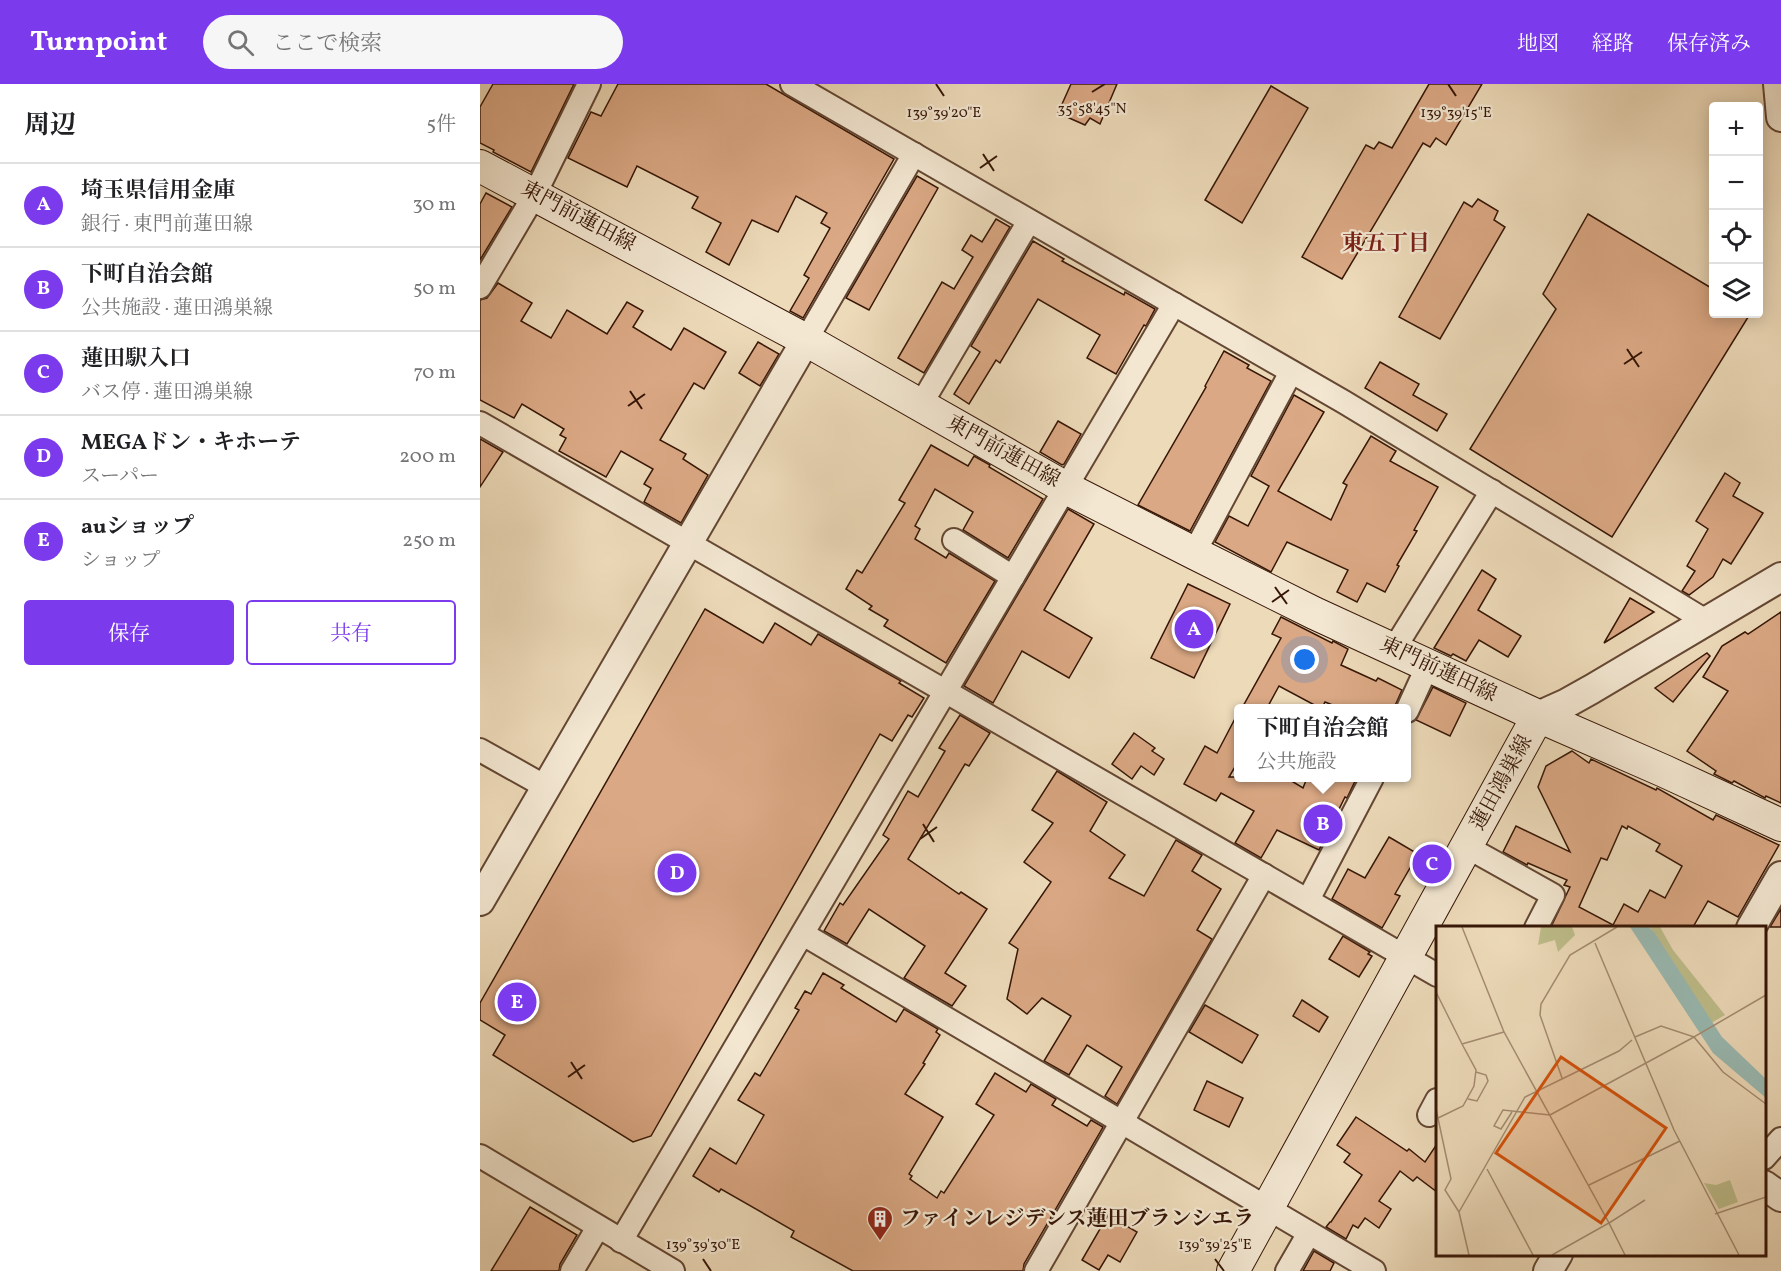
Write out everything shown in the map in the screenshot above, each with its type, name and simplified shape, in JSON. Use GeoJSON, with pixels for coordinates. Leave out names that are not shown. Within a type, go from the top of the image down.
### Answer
{"type":"FeatureCollection","features":[{"type":"Feature","properties":{"kind":"main road","name":"東門前蓮田線"},"geometry":{"type":"LineString","coordinates":[[480,166],[806,340],[1066,488],[1314,613],[1538,716]]}},
{"type":"Feature","properties":{"kind":"main road","name":"蓮田鴻巣線"},"geometry":{"type":"LineString","coordinates":[[1233,1271],[1538,716],[1781,825]]}},
{"type":"Feature","properties":{"kind":"street"},"geometry":{"type":"LineString","coordinates":[[480,287],[535,194],[589,84]]}},
{"type":"Feature","properties":{"kind":"street"},"geometry":{"type":"LineString","coordinates":[[792,84],[1344,402],[1706,621]]}},
{"type":"Feature","properties":{"kind":"street"},"geometry":{"type":"LineString","coordinates":[[1778,84],[1781,117]]}},
{"type":"Feature","properties":{"kind":"street"},"geometry":{"type":"LineString","coordinates":[[480,901],[914,154]]}},
{"type":"Feature","properties":{"kind":"street"},"geometry":{"type":"LineString","coordinates":[[920,405],[1029,221]]}},
{"type":"Feature","properties":{"kind":"street"},"geometry":{"type":"LineString","coordinates":[[621,1241],[1174,304]]}},
{"type":"Feature","properties":{"kind":"street"},"geometry":{"type":"LineString","coordinates":[[1194,553],[1291,372]]}},
{"type":"Feature","properties":{"kind":"street"},"geometry":{"type":"LineString","coordinates":[[480,423],[1436,974]]}},
{"type":"Feature","properties":{"kind":"street"},"geometry":{"type":"LineString","coordinates":[[1394,650],[1492,491]]}},
{"type":"Feature","properties":{"kind":"street"},"geometry":{"type":"LineString","coordinates":[[954,540],[1013,577]]}},
{"type":"Feature","properties":{"kind":"street"},"geometry":{"type":"LineString","coordinates":[[1538,716],[1576,698],[1781,578]]}},
{"type":"Feature","properties":{"kind":"street"},"geometry":{"type":"LineString","coordinates":[[1410,704],[1428,665]]}},
{"type":"Feature","properties":{"kind":"street"},"geometry":{"type":"LineString","coordinates":[[480,750],[546,787]]}},
{"type":"Feature","properties":{"kind":"street"},"geometry":{"type":"LineString","coordinates":[[1308,900],[1369,782]]}},
{"type":"Feature","properties":{"kind":"street"},"geometry":{"type":"LineString","coordinates":[[1467,847],[1552,896],[1537,926]]}},
{"type":"Feature","properties":{"kind":"street"},"geometry":{"type":"LineString","coordinates":[[1036,1271],[1264,874]]}},
{"type":"Feature","properties":{"kind":"street"},"geometry":{"type":"LineString","coordinates":[[1752,926],[1781,876]]}},
{"type":"Feature","properties":{"kind":"street"},"geometry":{"type":"LineString","coordinates":[[802,934],[1374,1271]]}},
{"type":"Feature","properties":{"kind":"street"},"geometry":{"type":"LineString","coordinates":[[1766,1156],[1781,1139]]}},
{"type":"Feature","properties":{"kind":"street"},"geometry":{"type":"LineString","coordinates":[[480,1156],[673,1271]]}},
{"type":"Feature","properties":{"kind":"street"},"geometry":{"type":"LineString","coordinates":[[1766,1186],[1781,1197]]}},
{"type":"Feature","properties":{"kind":"street"},"geometry":{"type":"LineString","coordinates":[[572,1271],[598,1227]]}},
{"type":"Feature","properties":{"kind":"street"},"geometry":{"type":"LineString","coordinates":[[1287,1271],[1309,1233]]}},
{"type":"Feature","properties":{"kind":"street"},"geometry":{"type":"LineString","coordinates":[[1548,1271],[1557,1256]]}},
{"type":"Feature","properties":{"kind":"building"},"geometry":{"type":"Polygon","coordinates":[[[493,84],[574,84],[531,172],[480,143],[480,107],[493,84]]]}},
{"type":"Feature","properties":{"kind":"building"},"geometry":{"type":"Polygon","coordinates":[[[618,84],[766,84],[894,159],[803,318],[790,311],[809,278],[804,275],[830,228],[821,223],[827,213],[796,196],[778,232],[752,220],[729,265],[706,252],[721,223],[692,208],[698,197],[637,166],[627,187],[568,158],[591,112],[601,116],[618,84]]]}},
{"type":"Feature","properties":{"kind":"building"},"geometry":{"type":"Polygon","coordinates":[[[1071,84],[1117,84],[1100,124],[1090,118],[1085,125],[1058,113],[1071,84]]]}},
{"type":"Feature","properties":{"kind":"building"},"geometry":{"type":"Polygon","coordinates":[[[1429,84],[1482,84],[1446,145],[1436,138],[1430,147],[1423,143],[1342,279],[1302,257],[1366,145],[1374,149],[1379,142],[1392,148],[1429,84]]]}},
{"type":"Feature","properties":{"kind":"building"},"geometry":{"type":"Polygon","coordinates":[[[1271,86],[1308,108],[1242,223],[1205,200],[1271,86]]]}},
{"type":"Feature","properties":{"kind":"building"},"geometry":{"type":"Polygon","coordinates":[[[917,176],[938,188],[869,310],[846,298],[917,176]]]}},
{"type":"Feature","properties":{"kind":"building"},"geometry":{"type":"Polygon","coordinates":[[[486,193],[512,207],[480,260],[480,204],[486,193]]]}},
{"type":"Feature","properties":{"kind":"building"},"geometry":{"type":"Polygon","coordinates":[[[1478,199],[1498,211],[1494,220],[1505,227],[1440,339],[1399,317],[1464,202],[1472,207],[1478,199]]]}},
{"type":"Feature","properties":{"kind":"building"},"geometry":{"type":"Polygon","coordinates":[[[1588,214],[1709,287],[1709,318],[1748,318],[1612,537],[1470,449],[1556,309],[1543,294],[1588,214]]]}},
{"type":"Feature","properties":{"kind":"building"},"geometry":{"type":"Polygon","coordinates":[[[996,219],[1010,227],[924,373],[898,358],[942,282],[954,289],[973,257],[962,250],[971,235],[982,242],[996,219]]]}},
{"type":"Feature","properties":{"kind":"building"},"geometry":{"type":"Polygon","coordinates":[[[1033,241],[1064,259],[1062,261],[1155,309],[1116,374],[1087,358],[1100,335],[1038,299],[1000,363],[996,360],[969,404],[954,394],[980,352],[971,346],[1033,241]]]}},
{"type":"Feature","properties":{"kind":"building"},"geometry":{"type":"Polygon","coordinates":[[[498,283],[532,303],[521,321],[551,338],[567,310],[607,334],[627,302],[643,311],[633,327],[671,350],[684,328],[726,352],[704,389],[694,383],[660,440],[686,454],[683,459],[708,475],[681,523],[644,502],[651,488],[644,484],[653,469],[621,451],[606,477],[559,451],[566,438],[560,435],[564,429],[522,404],[514,418],[480,400],[480,300],[487,298],[498,283]]]}},
{"type":"Feature","properties":{"kind":"building"},"geometry":{"type":"Polygon","coordinates":[[[758,342],[779,354],[760,386],[739,373],[758,342]]]}},
{"type":"Feature","properties":{"kind":"building"},"geometry":{"type":"Polygon","coordinates":[[[1224,351],[1249,365],[1247,368],[1271,381],[1190,531],[1138,505],[1206,387],[1224,351]]]}},
{"type":"Feature","properties":{"kind":"building"},"geometry":{"type":"Polygon","coordinates":[[[1380,362],[1419,384],[1413,395],[1447,414],[1437,431],[1365,388],[1380,362]]]}},
{"type":"Feature","properties":{"kind":"building"},"geometry":{"type":"Polygon","coordinates":[[[1294,395],[1324,412],[1278,491],[1331,520],[1347,485],[1343,483],[1371,436],[1396,451],[1390,461],[1438,487],[1414,530],[1417,531],[1397,565],[1399,566],[1385,592],[1367,583],[1357,602],[1337,592],[1348,570],[1287,542],[1271,572],[1215,542],[1229,516],[1248,526],[1269,486],[1251,476],[1294,395]]]}},
{"type":"Feature","properties":{"kind":"building"},"geometry":{"type":"Polygon","coordinates":[[[1058,421],[1081,434],[1062,465],[1040,452],[1058,421]]]}},
{"type":"Feature","properties":{"kind":"building"},"geometry":{"type":"Polygon","coordinates":[[[480,439],[503,452],[480,487],[480,439]]]}},
{"type":"Feature","properties":{"kind":"building"},"geometry":{"type":"Polygon","coordinates":[[[931,445],[968,466],[974,456],[1043,499],[1008,558],[963,530],[973,512],[935,489],[915,526],[920,529],[915,539],[946,558],[949,553],[995,581],[946,663],[884,626],[888,620],[869,609],[872,606],[846,589],[857,570],[862,573],[905,503],[899,500],[931,445]]]}},
{"type":"Feature","properties":{"kind":"building"},"geometry":{"type":"Polygon","coordinates":[[[1725,473],[1740,483],[1733,496],[1763,513],[1731,564],[1723,559],[1713,577],[1689,595],[1682,591],[1695,571],[1687,566],[1708,529],[1696,521],[1725,473]]]}},
{"type":"Feature","properties":{"kind":"building"},"geometry":{"type":"Polygon","coordinates":[[[1068,509],[1094,524],[1044,610],[1092,638],[1069,678],[1022,651],[993,703],[964,686],[1068,509]]]}},
{"type":"Feature","properties":{"kind":"building"},"geometry":{"type":"Polygon","coordinates":[[[1482,570],[1496,579],[1478,610],[1521,636],[1508,657],[1479,640],[1466,661],[1434,648],[1482,570]]]}},
{"type":"Feature","properties":{"kind":"building"},"geometry":{"type":"Polygon","coordinates":[[[1188,584],[1230,604],[1194,678],[1151,658],[1188,584]]]}},
{"type":"Feature","properties":{"kind":"building"},"geometry":{"type":"Polygon","coordinates":[[[1630,598],[1654,612],[1604,643],[1630,598]]]}},
{"type":"Feature","properties":{"kind":"building"},"geometry":{"type":"Polygon","coordinates":[[[705,609],[763,643],[775,623],[811,645],[818,634],[901,681],[899,683],[924,698],[912,717],[908,715],[892,741],[880,734],[651,1136],[633,1142],[493,1055],[505,1035],[480,1020],[480,1003],[705,609]]]}},
{"type":"Feature","properties":{"kind":"building"},"geometry":{"type":"Polygon","coordinates":[[[1781,612],[1781,803],[1714,774],[1716,771],[1687,751],[1728,691],[1703,677],[1722,646],[1745,632],[1748,634],[1781,612]]]}},
{"type":"Feature","properties":{"kind":"building"},"geometry":{"type":"Polygon","coordinates":[[[1281,617],[1348,649],[1341,665],[1376,681],[1378,678],[1402,690],[1396,704],[1330,704],[1325,702],[1324,704],[1313,704],[1279,686],[1269,704],[1244,704],[1281,638],[1272,634],[1281,617]]]}},
{"type":"Feature","properties":{"kind":"building"},"geometry":{"type":"Polygon","coordinates":[[[1707,653],[1710,656],[1673,702],[1655,688],[1707,653]]]}},
{"type":"Feature","properties":{"kind":"building"},"geometry":{"type":"Polygon","coordinates":[[[1433,687],[1466,703],[1450,736],[1416,720],[1433,687]]]}},
{"type":"Feature","properties":{"kind":"building"},"geometry":{"type":"Polygon","coordinates":[[[960,715],[990,733],[969,766],[965,764],[908,859],[959,894],[961,892],[987,909],[945,973],[966,986],[952,1006],[904,978],[925,946],[869,909],[847,944],[824,931],[840,903],[843,905],[889,839],[883,835],[908,791],[918,797],[945,751],[939,748],[960,715]]]}},
{"type":"Feature","properties":{"kind":"building"},"geometry":{"type":"Polygon","coordinates":[[[1234,721],[1234,768],[1229,777],[1234,777],[1234,782],[1293,782],[1303,788],[1305,782],[1355,782],[1319,850],[1277,830],[1261,858],[1235,843],[1254,811],[1221,793],[1216,801],[1184,784],[1205,746],[1217,753],[1234,721]]]}},
{"type":"Feature","properties":{"kind":"building"},"geometry":{"type":"Polygon","coordinates":[[[1134,733],[1155,748],[1152,751],[1164,759],[1154,775],[1141,766],[1132,779],[1112,764],[1134,733]]]}},
{"type":"Feature","properties":{"kind":"building"},"geometry":{"type":"Polygon","coordinates":[[[1572,751],[1589,763],[1591,759],[1656,790],[1657,788],[1713,820],[1716,815],[1779,845],[1738,917],[1708,901],[1694,926],[1551,926],[1570,887],[1564,885],[1567,880],[1528,863],[1527,865],[1503,852],[1516,826],[1570,852],[1538,787],[1546,766],[1572,751]],[[1622,826],[1607,860],[1601,858],[1579,907],[1613,925],[1624,904],[1638,912],[1650,890],[1665,898],[1682,866],[1656,851],[1660,844],[1628,826],[1627,829],[1622,826]]]}},
{"type":"Feature","properties":{"kind":"building"},"geometry":{"type":"Polygon","coordinates":[[[1057,771],[1107,802],[1090,831],[1125,855],[1109,878],[1144,896],[1176,840],[1202,855],[1192,871],[1221,889],[1197,930],[1212,939],[1117,1104],[1105,1096],[1122,1067],[1087,1045],[1069,1075],[1044,1061],[1071,1016],[1042,998],[1027,1014],[1007,999],[1018,949],[1009,943],[1051,882],[1024,862],[1053,823],[1032,810],[1057,771]]]}},
{"type":"Feature","properties":{"kind":"building"},"geometry":{"type":"Polygon","coordinates":[[[1389,837],[1418,854],[1395,894],[1400,896],[1382,928],[1332,899],[1348,869],[1365,878],[1389,837]]]}},
{"type":"Feature","properties":{"kind":"building"},"geometry":{"type":"Polygon","coordinates":[[[1781,909],[1781,927],[1770,927],[1781,909]]]}},
{"type":"Feature","properties":{"kind":"building"},"geometry":{"type":"Polygon","coordinates":[[[1343,936],[1370,952],[1368,954],[1372,956],[1359,977],[1329,959],[1343,936]]]}},
{"type":"Feature","properties":{"kind":"building"},"geometry":{"type":"Polygon","coordinates":[[[823,973],[844,985],[841,988],[896,1022],[904,1009],[938,1029],[936,1032],[940,1035],[923,1063],[925,1064],[905,1094],[943,1117],[909,1174],[912,1176],[910,1179],[937,1198],[941,1191],[944,1193],[994,1115],[976,1104],[995,1073],[1026,1092],[1031,1084],[1056,1099],[1052,1105],[1087,1126],[1091,1120],[1103,1127],[1024,1264],[1023,1271],[853,1271],[791,1237],[794,1231],[721,1189],[719,1192],[693,1176],[710,1148],[736,1164],[764,1115],[738,1100],[755,1073],[760,1076],[799,1010],[795,1008],[805,991],[811,994],[823,973]]]}},
{"type":"Feature","properties":{"kind":"building"},"geometry":{"type":"Polygon","coordinates":[[[1302,1000],[1328,1017],[1319,1032],[1293,1016],[1302,1000]]]}},
{"type":"Feature","properties":{"kind":"building"},"geometry":{"type":"Polygon","coordinates":[[[1205,1005],[1258,1035],[1242,1063],[1189,1032],[1205,1005]]]}},
{"type":"Feature","properties":{"kind":"building"},"geometry":{"type":"Polygon","coordinates":[[[1207,1081],[1243,1098],[1229,1127],[1194,1110],[1207,1081]]]}},
{"type":"Feature","properties":{"kind":"building"},"geometry":{"type":"Polygon","coordinates":[[[1356,1117],[1407,1151],[1409,1149],[1425,1162],[1436,1146],[1436,1191],[1417,1177],[1413,1181],[1400,1171],[1379,1201],[1391,1209],[1379,1228],[1365,1218],[1358,1228],[1353,1225],[1346,1239],[1326,1227],[1362,1175],[1344,1162],[1350,1154],[1337,1145],[1356,1117]]]}},
{"type":"Feature","properties":{"kind":"building"},"geometry":{"type":"Polygon","coordinates":[[[530,1207],[577,1235],[560,1264],[559,1271],[491,1271],[530,1207]]]}},
{"type":"Feature","properties":{"kind":"building"},"geometry":{"type":"Polygon","coordinates":[[[1108,1215],[1137,1232],[1120,1262],[1108,1255],[1099,1270],[1082,1260],[1108,1215]]]}},
{"type":"Feature","properties":{"kind":"building"},"geometry":{"type":"Polygon","coordinates":[[[1314,1251],[1334,1263],[1330,1271],[1303,1271],[1314,1251]]]}},
{"type":"Feature","properties":{"kind":"place","name":"埼玉県信用金庫"},"geometry":{"type":"Point","coordinates":[1194,629]}},
{"type":"Feature","properties":{"kind":"place","name":"下町自治会館"},"geometry":{"type":"Point","coordinates":[1323,824]}},
{"type":"Feature","properties":{"kind":"place","name":"蓮田駅入口"},"geometry":{"type":"Point","coordinates":[1432,864]}},
{"type":"Feature","properties":{"kind":"place","name":"MEGAドン・キホーテ"},"geometry":{"type":"Point","coordinates":[677,873]}},
{"type":"Feature","properties":{"kind":"place","name":"auショップ"},"geometry":{"type":"Point","coordinates":[517,1002]}},
{"type":"Feature","properties":{"kind":"place","name":"ファインレジデンス蓮田ブランシエラ"},"geometry":{"type":"Point","coordinates":[880,1242]}},
{"type":"Feature","properties":{"kind":"district","name":"東五丁目"},"geometry":{"type":"Point","coordinates":[1386,244]}}]}
